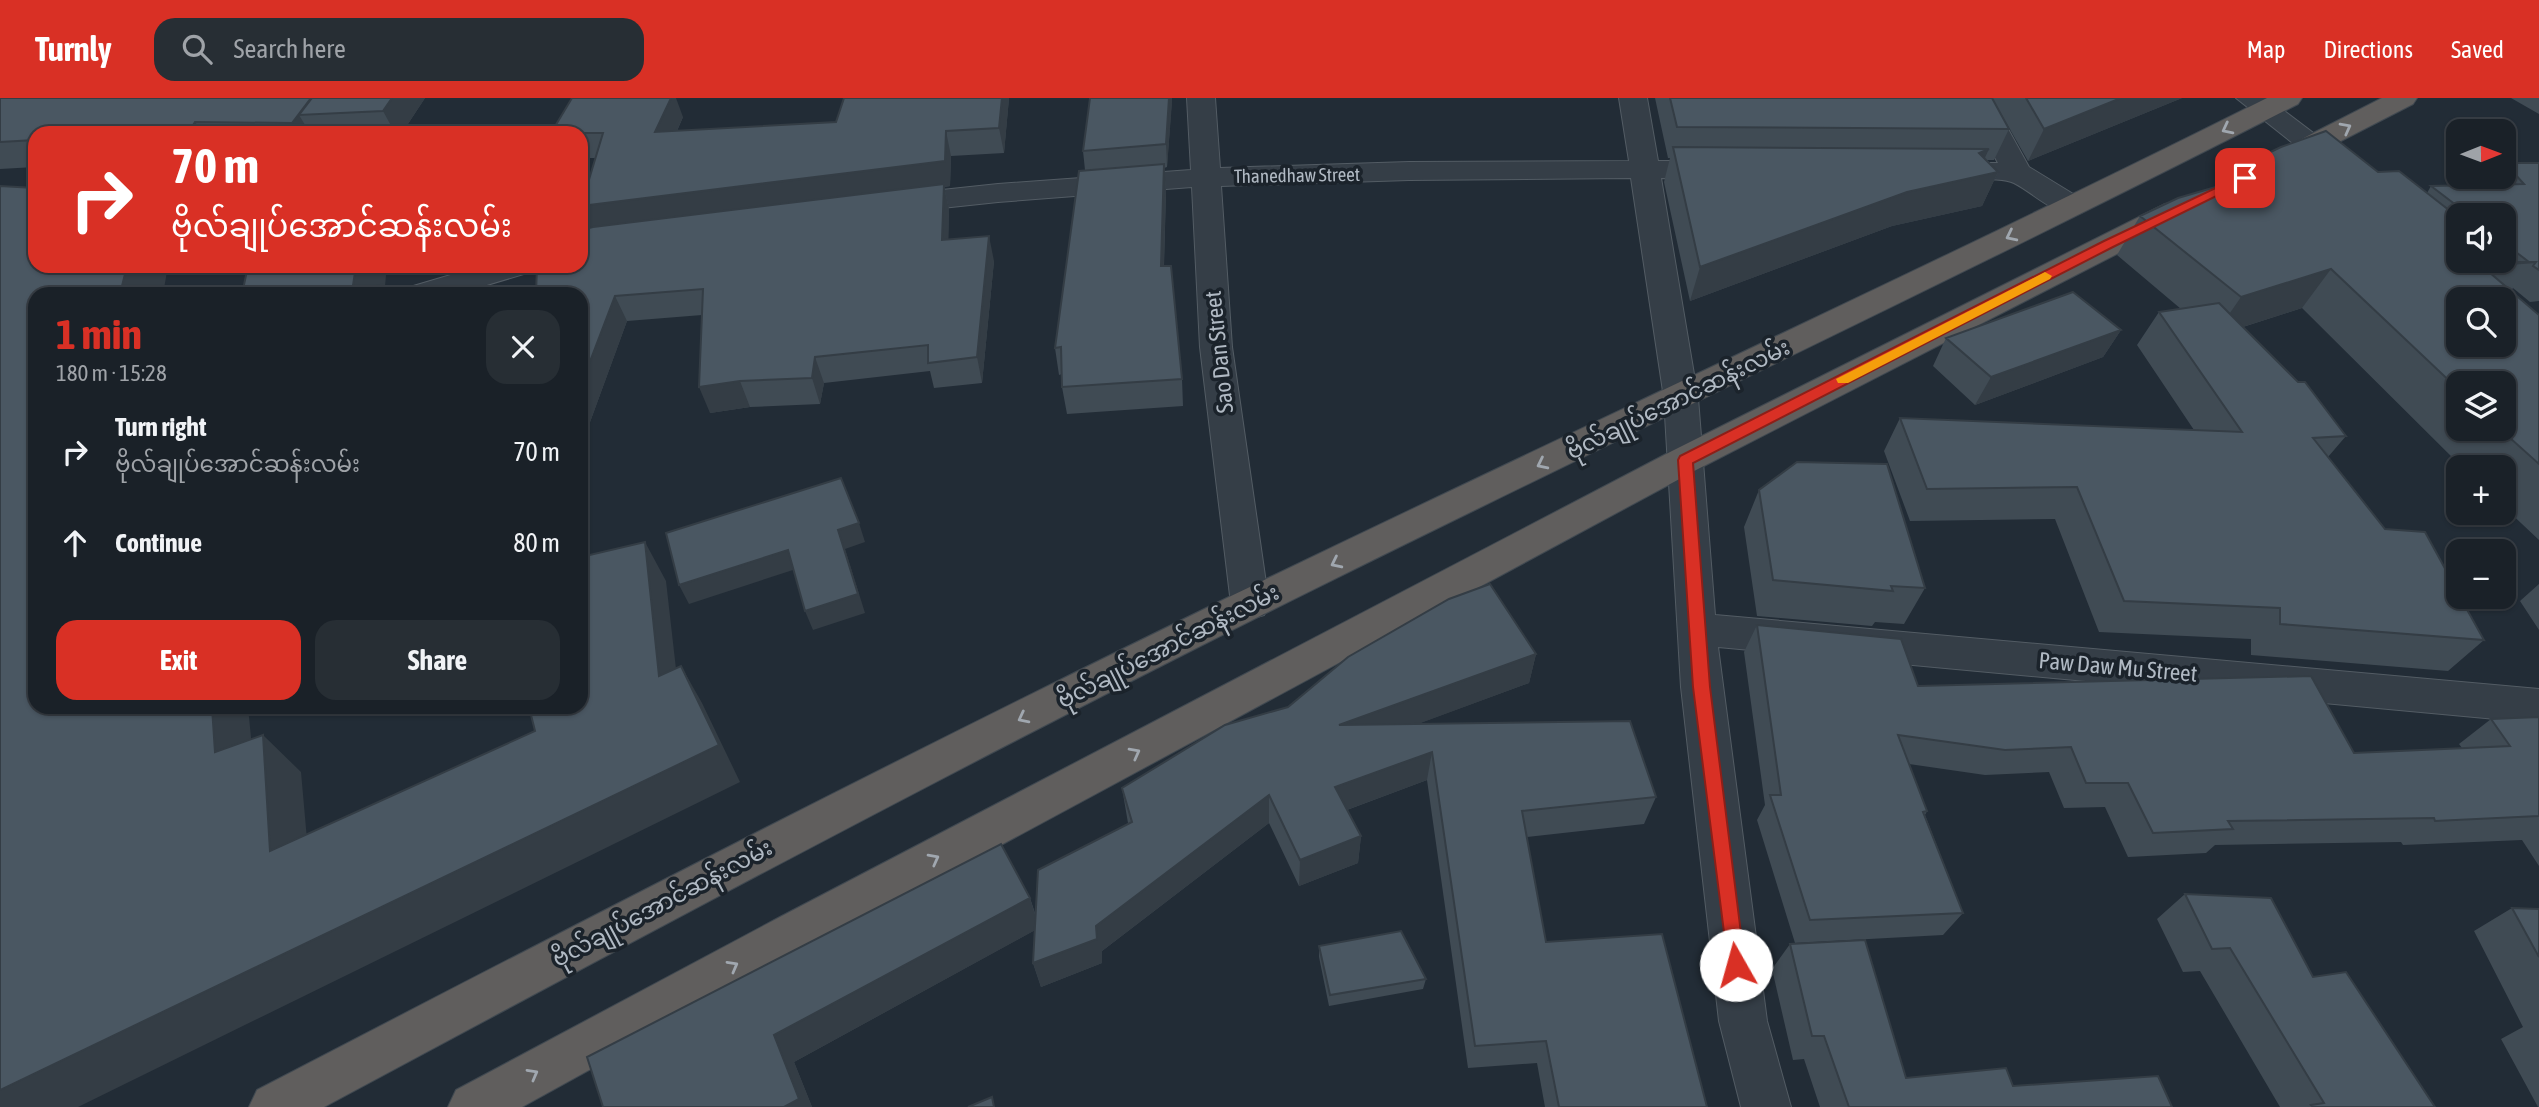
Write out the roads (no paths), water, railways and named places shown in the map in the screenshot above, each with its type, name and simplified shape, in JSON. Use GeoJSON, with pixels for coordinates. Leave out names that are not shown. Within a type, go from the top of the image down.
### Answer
{"type":"FeatureCollection","features":[{"type":"Feature","properties":{"kind":"highway"},"geometry":{"type":"LineString","coordinates":[[2265,168],[2403,98]]}},
{"type":"Feature","properties":{"kind":"highway","name":"ဗိုလ်ချုပ်အောင်ဆန်းလမ်း"},"geometry":{"type":"LineString","coordinates":[[274,1107],[757,853],[1250,604],[1681,398],[2072,206],[2268,102]]}},
{"type":"Feature","properties":{"kind":"highway"},"geometry":{"type":"LineString","coordinates":[[473,1107],[796,932],[1685,460],[2205,197]]}},
{"type":"Feature","properties":{"kind":"street","name":"Sao Dan Street"},"geometry":{"type":"LineString","coordinates":[[1201,98],[1216,347],[1250,604]]}},
{"type":"Feature","properties":{"kind":"street"},"geometry":{"type":"LineString","coordinates":[[1633,98],[1681,398],[1701,687],[1742,1021],[1766,1107]]}},
{"type":"Feature","properties":{"kind":"street"},"geometry":{"type":"LineString","coordinates":[[1977,98],[2017,172],[2072,206]]}},
{"type":"Feature","properties":{"kind":"street"},"geometry":{"type":"LineString","coordinates":[[2268,102],[2313,145],[2366,188]]}},
{"type":"Feature","properties":{"kind":"street","name":"Thanedhaw Street"},"geometry":{"type":"LineString","coordinates":[[871,207],[980,194],[1205,176],[1741,170]]}},
{"type":"Feature","properties":{"kind":"street"},"geometry":{"type":"LineString","coordinates":[[1920,172],[2017,172]]}},
{"type":"Feature","properties":{"kind":"street"},"geometry":{"type":"LineString","coordinates":[[445,287],[492,273]]}},
{"type":"Feature","properties":{"kind":"street","name":"Paw Daw Mu Street"},"geometry":{"type":"LineString","coordinates":[[1697,629],[2539,706]]}}]}
